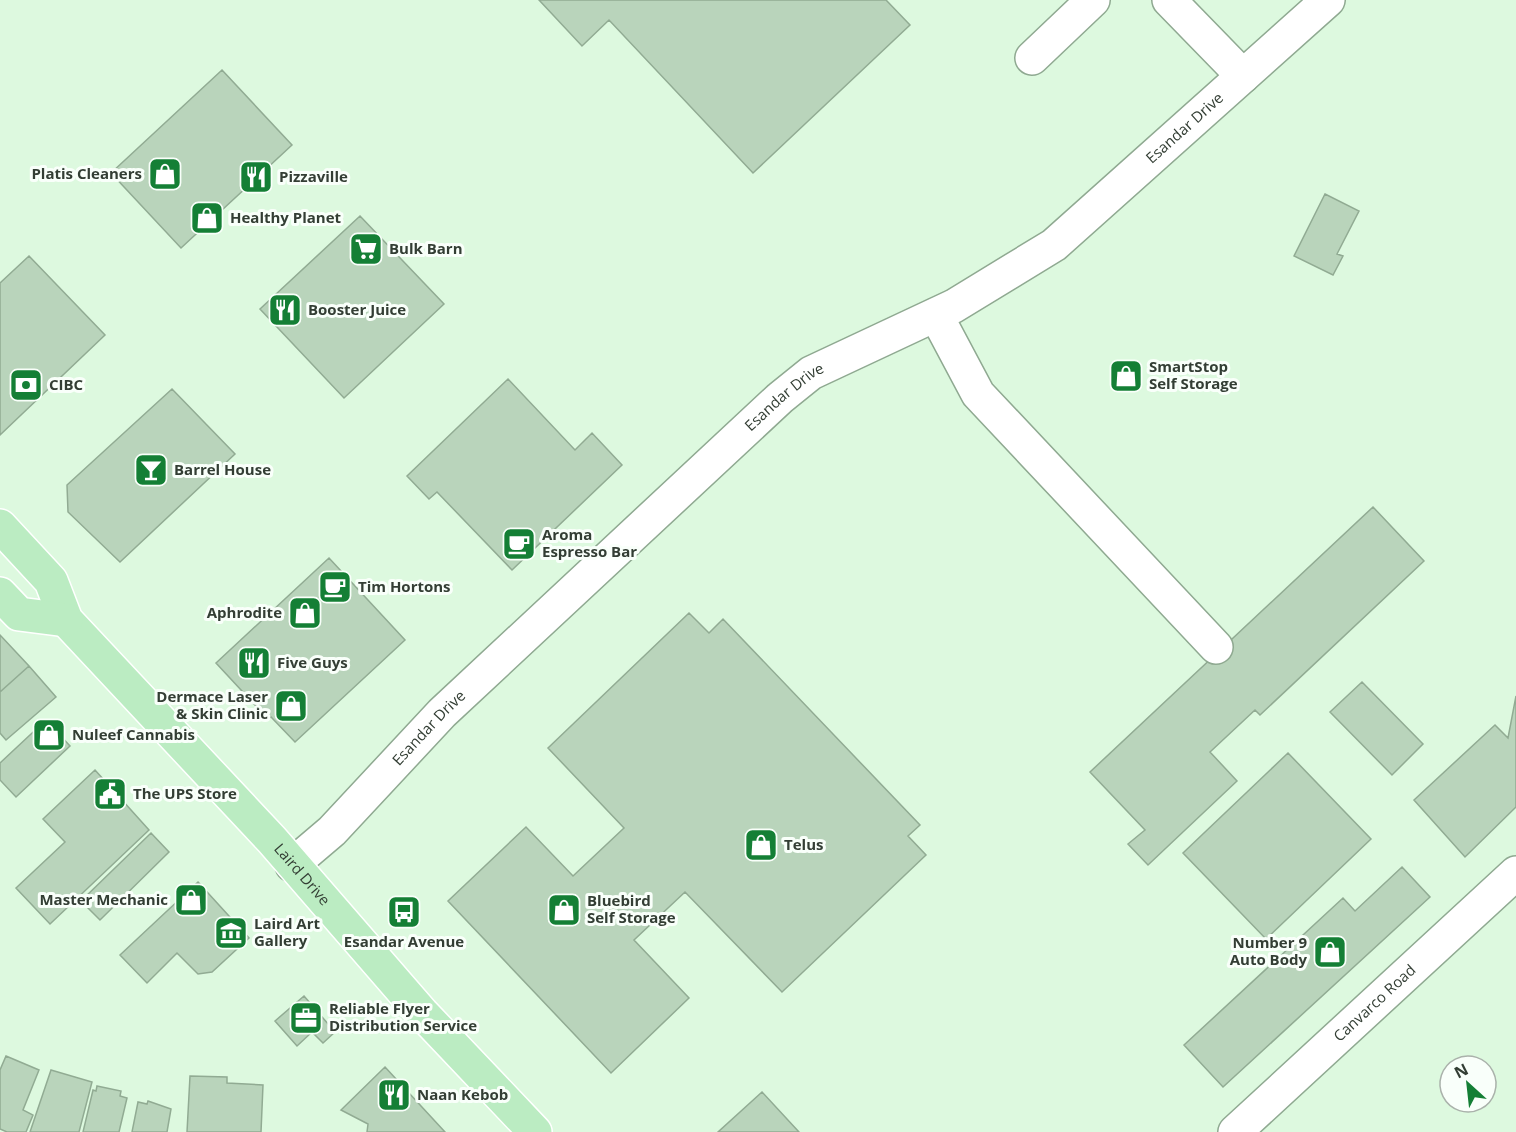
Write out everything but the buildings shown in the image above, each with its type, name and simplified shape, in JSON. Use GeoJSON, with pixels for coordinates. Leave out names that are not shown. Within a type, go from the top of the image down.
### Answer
{"type":"FeatureCollection","features":[{"type":"Feature","properties":{"kind":"main road","name":"Laird Drive"},"geometry":{"type":"LineString","coordinates":[[0,526],[51,581],[66,620],[292,864],[422,1012],[535,1132]]}},
{"type":"Feature","properties":{"kind":"main road"},"geometry":{"type":"LineString","coordinates":[[0,594],[19,614],[66,620]]}},
{"type":"Feature","properties":{"kind":"street"},"geometry":{"type":"LineString","coordinates":[[1032,58],[1093,0]]}},
{"type":"Feature","properties":{"kind":"street"},"geometry":{"type":"LineString","coordinates":[[1169,0],[1243,76]]}},
{"type":"Feature","properties":{"kind":"street","name":"Esandar Drive"},"geometry":{"type":"LineString","coordinates":[[292,864],[332,831],[442,713],[780,398],[812,373],[936,315],[1054,245],[1328,0]]}},
{"type":"Feature","properties":{"kind":"street"},"geometry":{"type":"LineString","coordinates":[[936,315],[978,393],[1216,647]]}},
{"type":"Feature","properties":{"kind":"street","name":"Canvarco Road"},"geometry":{"type":"LineString","coordinates":[[1235,1132],[1516,873]]}},
{"type":"Feature","properties":{"kind":"place","name":"Platis Cleaners"},"geometry":{"type":"Point","coordinates":[165,174]}},
{"type":"Feature","properties":{"kind":"place","name":"Pizzaville"},"geometry":{"type":"Point","coordinates":[256,177]}},
{"type":"Feature","properties":{"kind":"place","name":"Healthy Planet"},"geometry":{"type":"Point","coordinates":[207,218]}},
{"type":"Feature","properties":{"kind":"place","name":"Bulk Barn"},"geometry":{"type":"Point","coordinates":[366,249]}},
{"type":"Feature","properties":{"kind":"place","name":"Booster Juice"},"geometry":{"type":"Point","coordinates":[285,310]}},
{"type":"Feature","properties":{"kind":"place","name":"SmartStop Self Storage"},"geometry":{"type":"Point","coordinates":[1126,376]}},
{"type":"Feature","properties":{"kind":"place","name":"CIBC"},"geometry":{"type":"Point","coordinates":[26,385]}},
{"type":"Feature","properties":{"kind":"place","name":"Barrel House"},"geometry":{"type":"Point","coordinates":[151,470]}},
{"type":"Feature","properties":{"kind":"place","name":"Aroma Espresso Bar"},"geometry":{"type":"Point","coordinates":[519,544]}},
{"type":"Feature","properties":{"kind":"place","name":"Tim Hortons"},"geometry":{"type":"Point","coordinates":[335,587]}},
{"type":"Feature","properties":{"kind":"place","name":"Aphrodite"},"geometry":{"type":"Point","coordinates":[305,613]}},
{"type":"Feature","properties":{"kind":"place","name":"Five Guys"},"geometry":{"type":"Point","coordinates":[254,663]}},
{"type":"Feature","properties":{"kind":"place","name":"Dermace Laser & Skin Clinic"},"geometry":{"type":"Point","coordinates":[291,706]}},
{"type":"Feature","properties":{"kind":"place","name":"Nuleef Cannabis"},"geometry":{"type":"Point","coordinates":[49,735]}},
{"type":"Feature","properties":{"kind":"place","name":"The UPS Store"},"geometry":{"type":"Point","coordinates":[110,794]}},
{"type":"Feature","properties":{"kind":"place","name":"Telus"},"geometry":{"type":"Point","coordinates":[761,845]}},
{"type":"Feature","properties":{"kind":"place","name":"Master Mechanic"},"geometry":{"type":"Point","coordinates":[191,900]}},
{"type":"Feature","properties":{"kind":"place","name":"Bluebird Self Storage"},"geometry":{"type":"Point","coordinates":[564,910]}},
{"type":"Feature","properties":{"kind":"place","name":"Esandar Avenue"},"geometry":{"type":"Point","coordinates":[404,912]}},
{"type":"Feature","properties":{"kind":"place","name":"Laird Art Gallery"},"geometry":{"type":"Point","coordinates":[231,933]}},
{"type":"Feature","properties":{"kind":"place","name":"Number 9 Auto Body"},"geometry":{"type":"Point","coordinates":[1330,952]}},
{"type":"Feature","properties":{"kind":"place","name":"Reliable Flyer Distribution Service"},"geometry":{"type":"Point","coordinates":[306,1018]}},
{"type":"Feature","properties":{"kind":"place","name":"Naan Kebob"},"geometry":{"type":"Point","coordinates":[394,1095]}}]}
